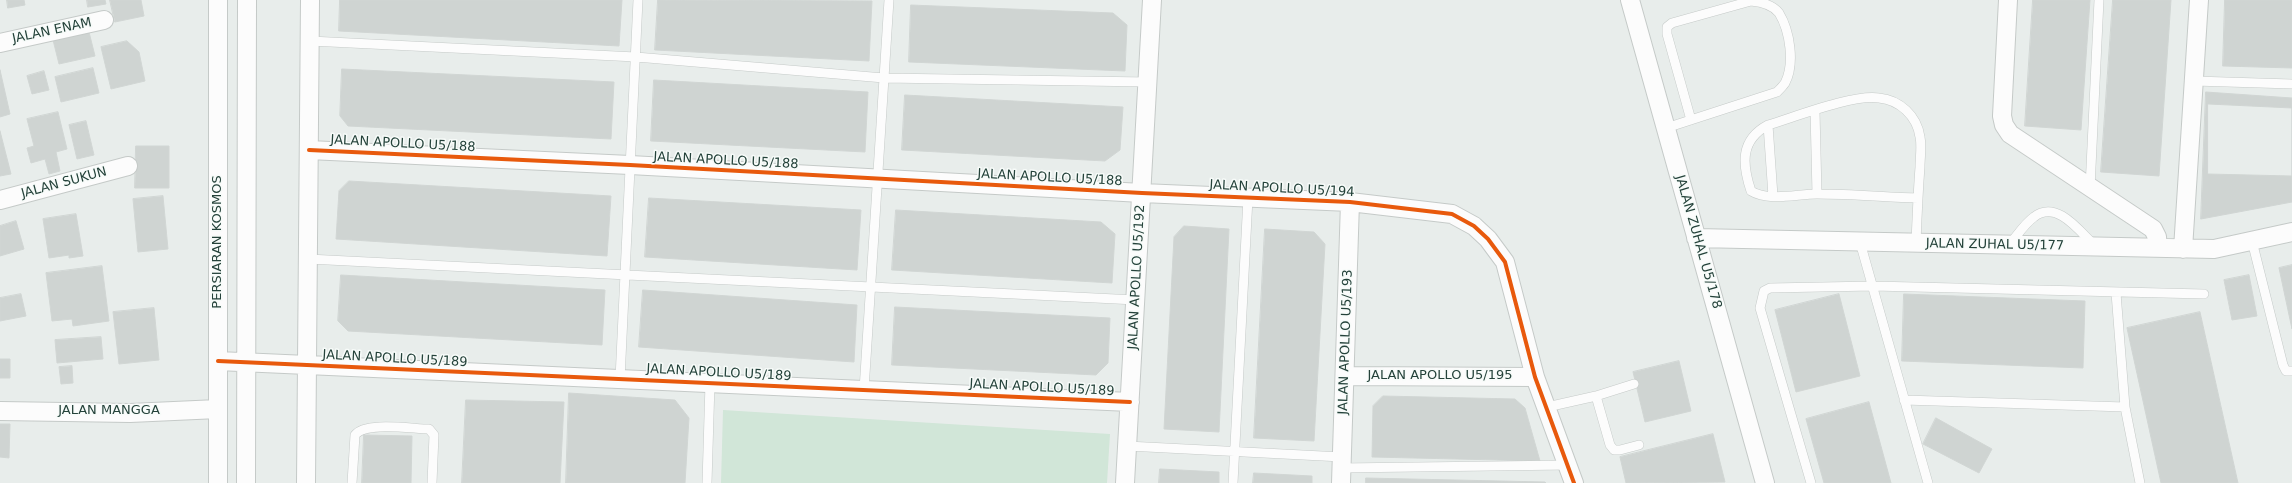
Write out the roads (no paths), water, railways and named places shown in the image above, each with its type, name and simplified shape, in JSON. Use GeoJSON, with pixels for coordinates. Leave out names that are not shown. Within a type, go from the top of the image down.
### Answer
{"type":"FeatureCollection","features":[{"type":"Feature","properties":{"kind":"street","name":"PERSIARAN KOSMOS"},"geometry":{"type":"LineString","coordinates":[[218,0],[218,483]]}},
{"type":"Feature","properties":{"kind":"street"},"geometry":{"type":"LineString","coordinates":[[246,483],[247,0]]}},
{"type":"Feature","properties":{"kind":"street"},"geometry":{"type":"LineString","coordinates":[[306,483],[310,0]]}},
{"type":"Feature","properties":{"kind":"street","name":"JALAN APOLLO U5/192"},"geometry":{"type":"LineString","coordinates":[[1125,483],[1152,0]]}},
{"type":"Feature","properties":{"kind":"street","name":"JALAN ZUHAL U5/178"},"geometry":{"type":"LineString","coordinates":[[1630,0],[1765,483]]}},
{"type":"Feature","properties":{"kind":"street"},"geometry":{"type":"LineString","coordinates":[[2008,0],[2002,116],[2004,125],[2010,134],[2090,189],[2153,229],[2158,248]]}},
{"type":"Feature","properties":{"kind":"street"},"geometry":{"type":"LineString","coordinates":[[2183,249],[2199,0]]}},
{"type":"Feature","properties":{"kind":"street","name":"JALAN ENAM"},"geometry":{"type":"LineString","coordinates":[[0,43],[104,20]]}},
{"type":"Feature","properties":{"kind":"street","name":"JALAN APOLLO U5/188"},"geometry":{"type":"LineString","coordinates":[[309,150],[630,165],[878,180],[1142,193]]}},
{"type":"Feature","properties":{"kind":"street","name":"JALAN SUKUN"},"geometry":{"type":"LineString","coordinates":[[0,200],[128,166]]}},
{"type":"Feature","properties":{"kind":"street","name":"JALAN APOLLO U5/194"},"geometry":{"type":"LineString","coordinates":[[1142,193],[1350,202],[1452,214],[1474,226],[1488,239],[1505,262],[1535,377],[1574,483]]}},
{"type":"Feature","properties":{"kind":"street","name":"JALAN APOLLO U5/193"},"geometry":{"type":"LineString","coordinates":[[1341,469],[1350,202]]}},
{"type":"Feature","properties":{"kind":"street","name":"JALAN ZUHAL U5/177"},"geometry":{"type":"LineString","coordinates":[[1696,238],[2214,249],[2292,232]]}},
{"type":"Feature","properties":{"kind":"street","name":"JALAN APOLLO U5/189"},"geometry":{"type":"LineString","coordinates":[[218,361],[1130,402]]}},
{"type":"Feature","properties":{"kind":"street","name":"JALAN APOLLO U5/195"},"geometry":{"type":"LineString","coordinates":[[1345,376],[1535,377]]}},
{"type":"Feature","properties":{"kind":"street","name":"JALAN MANGGA"},"geometry":{"type":"LineString","coordinates":[[0,411],[130,413],[218,409]]}},
{"type":"Feature","properties":{"kind":"lane"},"geometry":{"type":"LineString","coordinates":[[620,379],[638,0]]}},
{"type":"Feature","properties":{"kind":"lane"},"geometry":{"type":"LineString","coordinates":[[864,390],[889,0]]}},
{"type":"Feature","properties":{"kind":"lane"},"geometry":{"type":"LineString","coordinates":[[2090,189],[2099,0]]}},
{"type":"Feature","properties":{"kind":"lane"},"geometry":{"type":"LineString","coordinates":[[1666,128],[1691,120],[1777,92],[1786,82],[1791,56],[1785,31],[1778,12],[1762,2],[1751,1],[1672,23],[1667,27],[1667,34],[1691,120]]}},
{"type":"Feature","properties":{"kind":"lane"},"geometry":{"type":"LineString","coordinates":[[310,41],[636,57],[884,78],[1148,82]]}},
{"type":"Feature","properties":{"kind":"lane"},"geometry":{"type":"LineString","coordinates":[[2194,81],[2292,84]]}},
{"type":"Feature","properties":{"kind":"lane"},"geometry":{"type":"LineString","coordinates":[[1916,243],[1921,138],[1916,122],[1909,112],[1880,98],[1860,98],[1768,125],[1755,132],[1749,140],[1745,153],[1746,170],[1751,191],[1757,194],[1773,196],[1817,194],[1918,198]]}},
{"type":"Feature","properties":{"kind":"lane"},"geometry":{"type":"LineString","coordinates":[[1815,111],[1817,194]]}},
{"type":"Feature","properties":{"kind":"lane"},"geometry":{"type":"LineString","coordinates":[[1768,125],[1773,196]]}},
{"type":"Feature","properties":{"kind":"lane"},"geometry":{"type":"LineString","coordinates":[[1233,483],[1248,198]]}},
{"type":"Feature","properties":{"kind":"lane"},"geometry":{"type":"LineString","coordinates":[[2009,245],[2033,217],[2040,213],[2048,212],[2064,216],[2095,247]]}},
{"type":"Feature","properties":{"kind":"lane"},"geometry":{"type":"LineString","coordinates":[[2252,241],[2282,365],[2286,371],[2292,371]]}},
{"type":"Feature","properties":{"kind":"lane"},"geometry":{"type":"LineString","coordinates":[[1860,242],[1928,483]]}},
{"type":"Feature","properties":{"kind":"lane"},"geometry":{"type":"LineString","coordinates":[[308,259],[1136,300]]}},
{"type":"Feature","properties":{"kind":"lane"},"geometry":{"type":"LineString","coordinates":[[1811,483],[1760,308],[1764,291],[1770,288],[1873,286],[2204,294]]}},
{"type":"Feature","properties":{"kind":"lane"},"geometry":{"type":"LineString","coordinates":[[2116,293],[2125,407],[2140,483]]}},
{"type":"Feature","properties":{"kind":"lane"},"geometry":{"type":"LineString","coordinates":[[707,483],[710,383]]}},
{"type":"Feature","properties":{"kind":"lane"},"geometry":{"type":"LineString","coordinates":[[1547,407],[1596,396],[1634,384]]}},
{"type":"Feature","properties":{"kind":"lane"},"geometry":{"type":"LineString","coordinates":[[1596,396],[1610,445],[1614,450],[1639,445]]}},
{"type":"Feature","properties":{"kind":"lane"},"geometry":{"type":"LineString","coordinates":[[1904,400],[2125,407]]}},
{"type":"Feature","properties":{"kind":"lane"},"geometry":{"type":"LineString","coordinates":[[352,483],[355,435],[358,431],[369,427],[432,431],[434,435],[432,483]]}},
{"type":"Feature","properties":{"kind":"lane"},"geometry":{"type":"LineString","coordinates":[[1127,446],[1235,450],[1341,469],[1568,465]]}}]}
